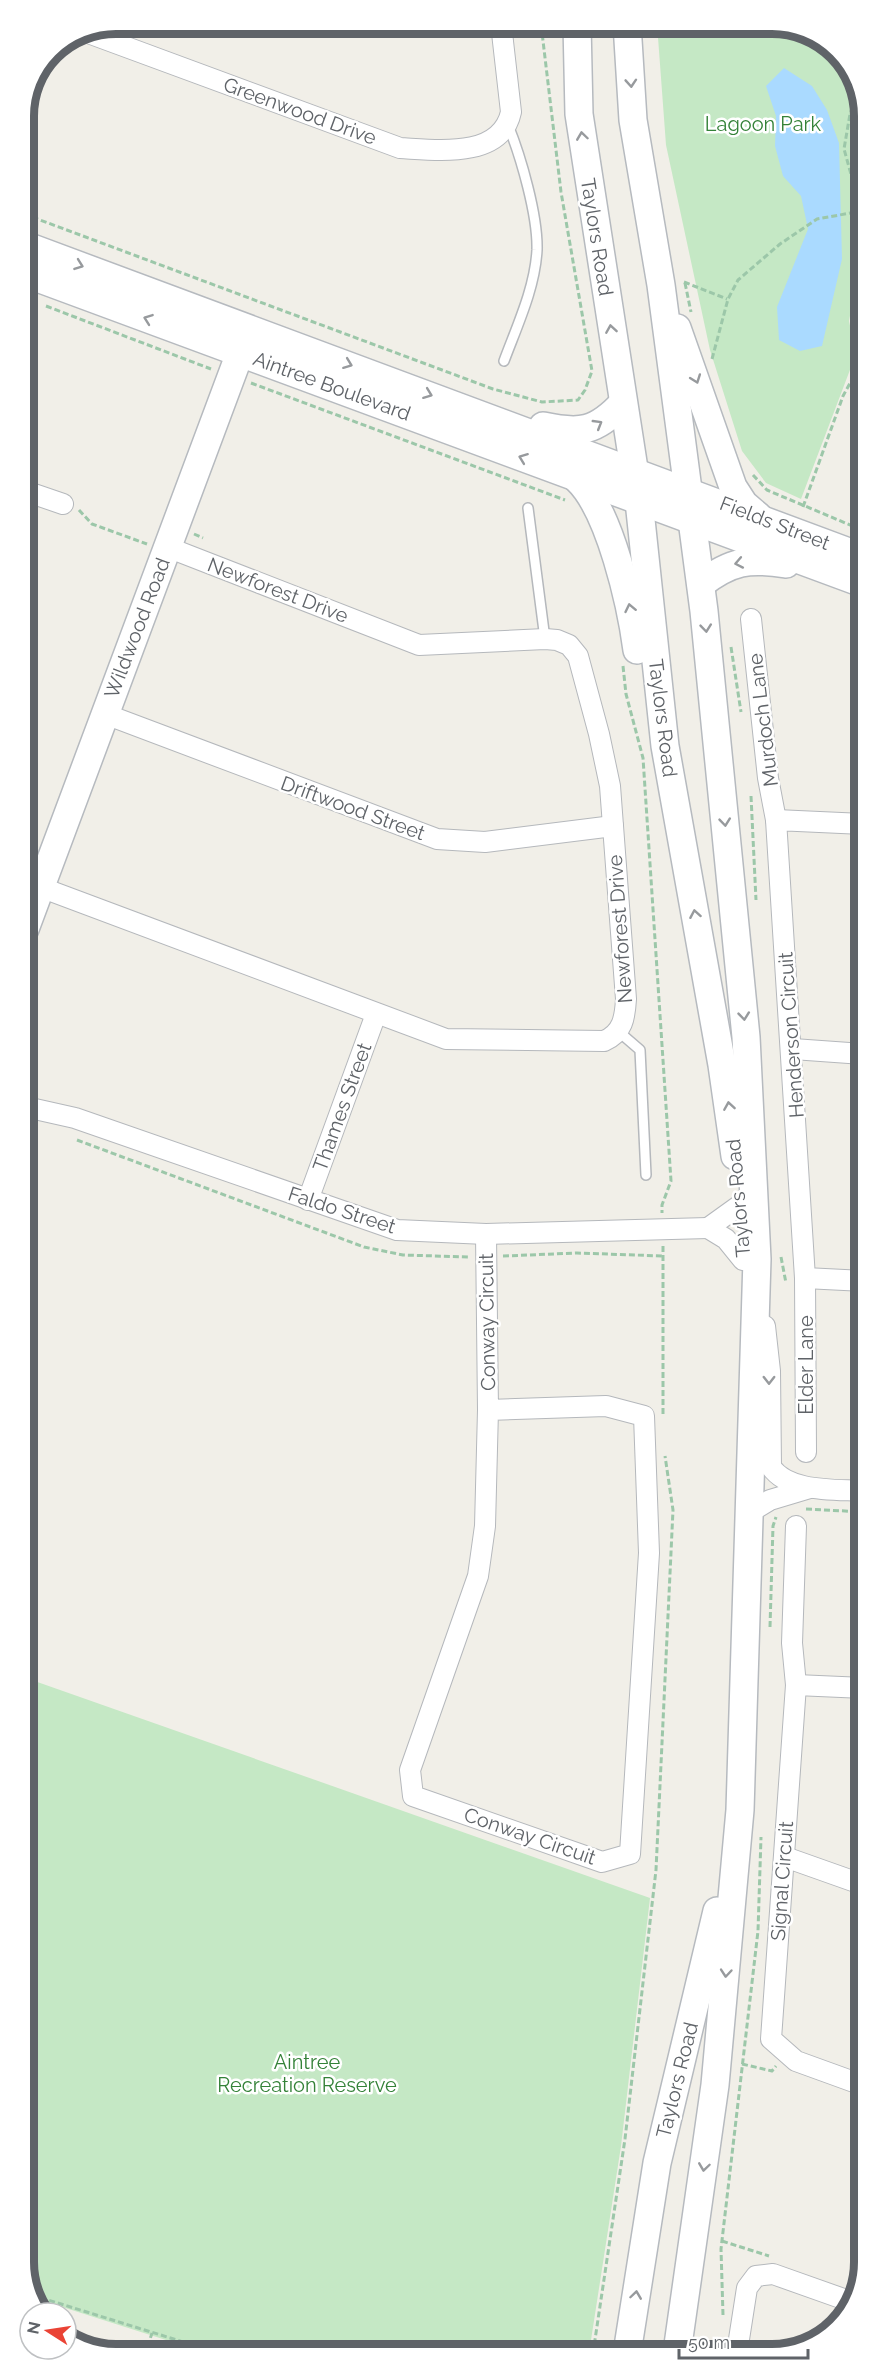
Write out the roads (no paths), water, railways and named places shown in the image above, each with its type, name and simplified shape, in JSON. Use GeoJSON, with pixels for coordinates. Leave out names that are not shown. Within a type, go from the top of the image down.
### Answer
{"type":"FeatureCollection","features":[{"type":"Feature","properties":{"kind":"street"},"geometry":{"type":"LineString","coordinates":[[502,35],[511,112],[508,125]]}},
{"type":"Feature","properties":{"kind":"street","name":"Taylors Road"},"geometry":{"type":"LineString","coordinates":[[577,35],[579,114],[639,501],[664,746],[722,1065],[734,1138],[740,1205],[750,1260]]}},
{"type":"Feature","properties":{"kind":"street","name":"Taylors Road"},"geometry":{"type":"LineString","coordinates":[[628,35],[633,120],[672,283],[687,490],[701,584],[746,1037],[751,1411],[740,1810],[715,2085],[678,2344]]}},
{"type":"Feature","properties":{"kind":"street","name":"Greenwood Drive"},"geometry":{"type":"LineString","coordinates":[[99,37],[400,148],[447,151],[490,143],[500,136],[508,125]]}},
{"type":"Feature","properties":{"kind":"street","name":"Aintree Boulevard"},"geometry":{"type":"LineString","coordinates":[[35,249],[250,327],[634,472]]}},
{"type":"Feature","properties":{"kind":"street","name":"Aintree Boulevard"},"geometry":{"type":"LineString","coordinates":[[35,278],[236,365],[572,490],[639,501]]}},
{"type":"Feature","properties":{"kind":"street"},"geometry":{"type":"LineString","coordinates":[[672,283],[734,487],[744,504],[759,517]]}},
{"type":"Feature","properties":{"kind":"street","name":"Wildwood Road"},"geometry":{"type":"LineString","coordinates":[[35,902],[105,714],[164,537],[250,327]]}},
{"type":"Feature","properties":{"kind":"street"},"geometry":{"type":"LineString","coordinates":[[480,413],[567,431],[582,431],[611,415],[623,403]]}},
{"type":"Feature","properties":{"kind":"street","name":"Fields Street"},"geometry":{"type":"LineString","coordinates":[[634,472],[854,554]]}},
{"type":"Feature","properties":{"kind":"street"},"geometry":{"type":"LineString","coordinates":[[572,490],[594,499],[605,527],[629,603],[642,682],[664,746]]}},
{"type":"Feature","properties":{"kind":"street"},"geometry":{"type":"LineString","coordinates":[[35,494],[63,504]]}},
{"type":"Feature","properties":{"kind":"street","name":"Fields Street"},"geometry":{"type":"LineString","coordinates":[[639,501],[850,578]]}},
{"type":"Feature","properties":{"kind":"street","name":"Newforest Drive"},"geometry":{"type":"LineString","coordinates":[[40,887],[446,1039],[604,1041],[618,1031],[626,1012],[610,786],[578,656],[563,642],[545,639],[419,645],[164,537]]}},
{"type":"Feature","properties":{"kind":"street"},"geometry":{"type":"LineString","coordinates":[[701,584],[732,564],[761,560],[850,578]]}},
{"type":"Feature","properties":{"kind":"street","name":"Murdoch Lane"},"geometry":{"type":"LineString","coordinates":[[751,619],[768,778],[777,820]]}},
{"type":"Feature","properties":{"kind":"street","name":"Driftwood Street"},"geometry":{"type":"LineString","coordinates":[[105,714],[436,839],[485,842],[613,826]]}},
{"type":"Feature","properties":{"kind":"street"},"geometry":{"type":"LineString","coordinates":[[777,820],[854,824]]}},
{"type":"Feature","properties":{"kind":"street","name":"Henderson Circuit"},"geometry":{"type":"LineString","coordinates":[[777,820],[793,1049],[805,1278]]}},
{"type":"Feature","properties":{"kind":"street","name":"Thames Street"},"geometry":{"type":"LineString","coordinates":[[308,1200],[376,1014]]}},
{"type":"Feature","properties":{"kind":"street"},"geometry":{"type":"LineString","coordinates":[[793,1049],[854,1053]]}},
{"type":"Feature","properties":{"kind":"street","name":"Faldo Street"},"geometry":{"type":"LineString","coordinates":[[35,1109],[75,1118],[397,1230],[486,1234],[708,1228]]}},
{"type":"Feature","properties":{"kind":"street"},"geometry":{"type":"LineString","coordinates":[[740,1205],[708,1228],[726,1239],[750,1260],[770,1371],[771,1467],[784,1479],[813,1488],[854,1490]]}},
{"type":"Feature","properties":{"kind":"street","name":"Conway Circuit"},"geometry":{"type":"LineString","coordinates":[[486,1234],[488,1410],[485,1526],[478,1576],[410,1770],[413,1796],[602,1862],[630,1854],[649,1553],[644,1416],[606,1406],[488,1410]]}},
{"type":"Feature","properties":{"kind":"street"},"geometry":{"type":"LineString","coordinates":[[805,1278],[854,1280]]}},
{"type":"Feature","properties":{"kind":"street","name":"Elder Lane"},"geometry":{"type":"LineString","coordinates":[[805,1278],[806,1452]]}},
{"type":"Feature","properties":{"kind":"street"},"geometry":{"type":"LineString","coordinates":[[750,1512],[776,1497],[813,1488]]}},
{"type":"Feature","properties":{"kind":"street","name":"Signal Circuit"},"geometry":{"type":"LineString","coordinates":[[795,1517],[792,1643],[796,1685],[771,2039],[796,2061],[854,2082]]}},
{"type":"Feature","properties":{"kind":"street"},"geometry":{"type":"LineString","coordinates":[[796,1685],[854,1688]]}},
{"type":"Feature","properties":{"kind":"street","name":"Taylors Road"},"geometry":{"type":"LineString","coordinates":[[628,2344],[657,2163],[740,1810]]}},
{"type":"Feature","properties":{"kind":"street"},"geometry":{"type":"LineString","coordinates":[[785,1857],[854,1881]]}},
{"type":"Feature","properties":{"kind":"street"},"geometry":{"type":"LineString","coordinates":[[738,2344],[747,2288],[756,2276],[773,2274],[846,2300]]}},
{"type":"Feature","properties":{"kind":"lane"},"geometry":{"type":"LineString","coordinates":[[504,361],[523,312],[537,250],[522,159],[508,125]]}},
{"type":"Feature","properties":{"kind":"lane"},"geometry":{"type":"LineString","coordinates":[[528,508],[545,639]]}},
{"type":"Feature","properties":{"kind":"lane"},"geometry":{"type":"LineString","coordinates":[[618,1031],[640,1050],[646,1175]]}},
{"type":"Feature","properties":{"kind":"water"},"geometry":{"type":"Polygon","coordinates":[[[784,68],[812,86],[827,110],[839,143],[842,259],[822,346],[800,351],[779,340],[777,307],[808,229],[801,196],[783,176],[775,146],[776,116],[766,86],[784,68]]]}},
{"type":"Feature","properties":{"kind":"park label","name":"Lagoon Park"},"geometry":{"type":"Point","coordinates":[763,124]}},
{"type":"Feature","properties":{"kind":"park label","name":"Aintree Recreation Reserve"},"geometry":{"type":"Point","coordinates":[307,2074]}}]}
